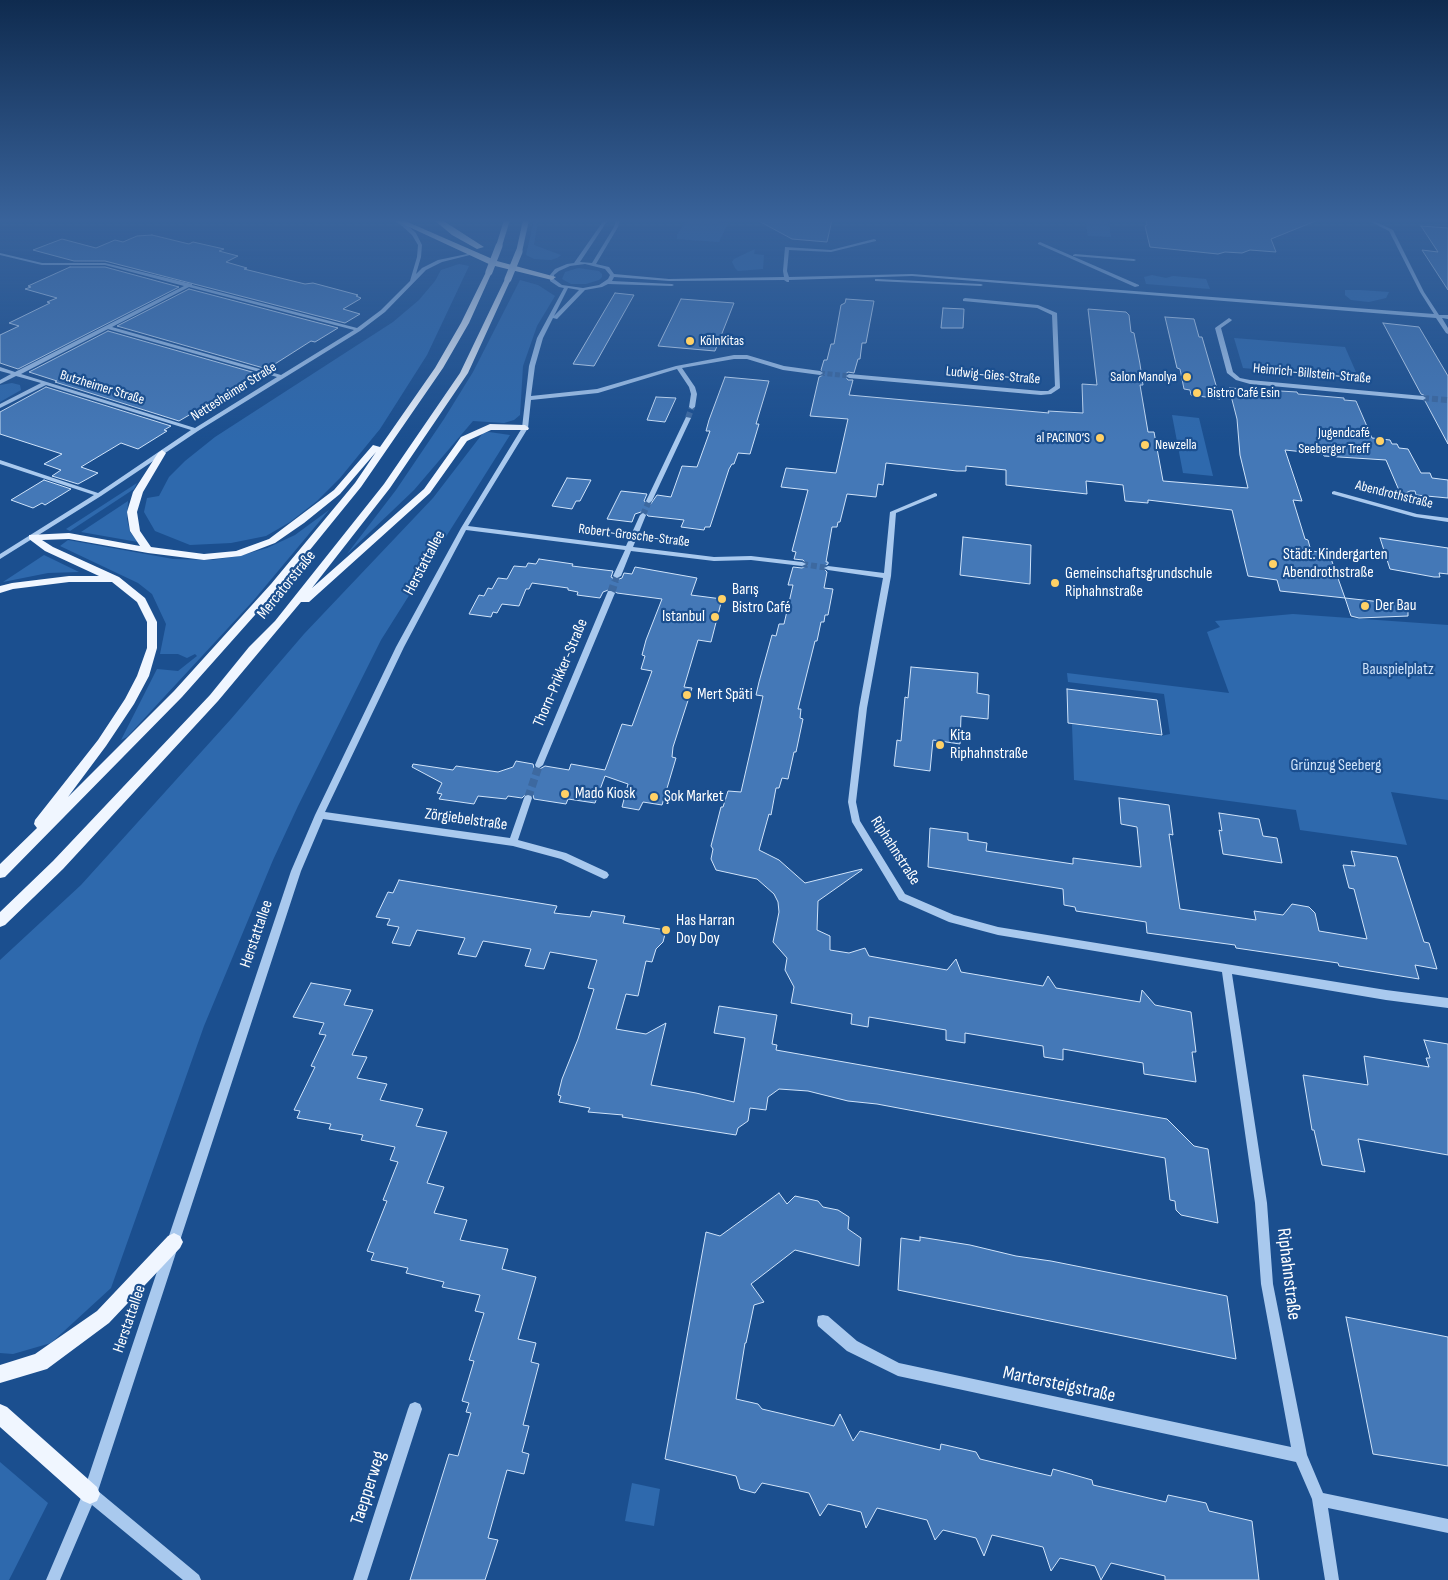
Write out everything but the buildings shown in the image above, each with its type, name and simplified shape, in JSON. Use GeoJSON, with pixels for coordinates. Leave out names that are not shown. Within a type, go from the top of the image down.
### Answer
{"type":"FeatureCollection","features":[{"type":"Feature","properties":{"kind":"main road","name":"Mercatorstraße"},"geometry":{"type":"LineString","coordinates":[[3,871],[178,694],[275,586],[358,485],[421,394],[465,323],[479,294]]}},
{"type":"Feature","properties":{"kind":"main road","name":"Mercatorstraße"},"geometry":{"type":"LineString","coordinates":[[0,921],[58,865],[214,698],[279,623],[387,486],[439,410],[464,372],[501,294]]}},
{"type":"Feature","properties":{"kind":"main road"},"geometry":{"type":"LineString","coordinates":[[32,537],[69,536],[148,550],[204,557],[237,554],[272,541],[301,522],[337,492],[421,394]]}},
{"type":"Feature","properties":{"kind":"main road"},"geometry":{"type":"LineString","coordinates":[[279,623],[427,491],[464,439],[490,427],[525,428]]}},
{"type":"Feature","properties":{"kind":"main road"},"geometry":{"type":"LineString","coordinates":[[148,550],[134,531],[132,512],[138,492],[162,453]]}},
{"type":"Feature","properties":{"kind":"main road"},"geometry":{"type":"LineString","coordinates":[[3,871],[102,743],[130,701],[143,676],[152,648],[152,622],[141,600],[115,579],[49,549],[32,537]]}},
{"type":"Feature","properties":{"kind":"main road"},"geometry":{"type":"LineString","coordinates":[[0,590],[12,586],[69,579],[115,579]]}},
{"type":"Feature","properties":{"kind":"main road"},"geometry":{"type":"LineString","coordinates":[[0,1374],[40,1362],[103,1317],[174,1242]]}},
{"type":"Feature","properties":{"kind":"main road"},"geometry":{"type":"LineString","coordinates":[[0,1414],[90,1494]]}},
{"type":"Feature","properties":{"kind":"street"},"geometry":{"type":"LineString","coordinates":[[0,382],[173,294]]}},
{"type":"Feature","properties":{"kind":"street"},"geometry":{"type":"LineString","coordinates":[[223,294],[358,330]]}},
{"type":"Feature","properties":{"kind":"street","name":"Nettesheimer Straße"},"geometry":{"type":"LineString","coordinates":[[0,557],[99,495],[196,430],[358,330],[383,311],[400,294]]}},
{"type":"Feature","properties":{"kind":"street","name":"Herstattallee"},"geometry":{"type":"LineString","coordinates":[[53,1580],[90,1494],[290,890],[319,815],[400,647],[464,528],[525,428],[530,398],[532,366],[540,338],[563,294]]}},
{"type":"Feature","properties":{"kind":"street","name":"Herstattallee"},"geometry":{"type":"LineString","coordinates":[[548,326],[579,294]]}},
{"type":"Feature","properties":{"kind":"street"},"geometry":{"type":"LineString","coordinates":[[1151,294],[1448,317]]}},
{"type":"Feature","properties":{"kind":"street"},"geometry":{"type":"LineString","coordinates":[[1423,294],[1448,332]]}},
{"type":"Feature","properties":{"kind":"street","name":"Ludwig-Gies-Straße"},"geometry":{"type":"LineString","coordinates":[[849,376],[1041,393],[1049,393],[1058,387],[1055,314],[1038,307],[965,300]]}},
{"type":"Feature","properties":{"kind":"street","name":"Heinrich-Billstein-Straße"},"geometry":{"type":"LineString","coordinates":[[1228,320],[1218,328],[1230,373],[1238,379],[1250,382],[1423,398]]}},
{"type":"Feature","properties":{"kind":"street"},"geometry":{"type":"LineString","coordinates":[[108,327],[282,377]]}},
{"type":"Feature","properties":{"kind":"street"},"geometry":{"type":"LineString","coordinates":[[530,398],[598,391],[678,367],[719,359],[746,357],[783,368],[820,373]]}},
{"type":"Feature","properties":{"kind":"street"},"geometry":{"type":"LineString","coordinates":[[678,367],[692,387],[694,394],[692,407]]}},
{"type":"Feature","properties":{"kind":"street","name":"Butzheimer Straße"},"geometry":{"type":"LineString","coordinates":[[0,369],[196,430]]}},
{"type":"Feature","properties":{"kind":"street"},"geometry":{"type":"LineString","coordinates":[[0,406],[44,384]]}},
{"type":"Feature","properties":{"kind":"street"},"geometry":{"type":"LineString","coordinates":[[649,501],[688,418]]}},
{"type":"Feature","properties":{"kind":"street"},"geometry":{"type":"LineString","coordinates":[[0,462],[99,495]]}},
{"type":"Feature","properties":{"kind":"street","name":"Abendrothstraße"},"geometry":{"type":"LineString","coordinates":[[1334,493],[1417,516],[1448,520]]}},
{"type":"Feature","properties":{"kind":"street","name":"Riphahnstraße"},"geometry":{"type":"LineString","coordinates":[[935,494],[893,512],[887,576],[863,708],[852,802],[856,822],[902,897],[952,919],[998,931],[1448,1004]]}},
{"type":"Feature","properties":{"kind":"street"},"geometry":{"type":"LineString","coordinates":[[618,576],[643,515]]}},
{"type":"Feature","properties":{"kind":"street","name":"Robert-Grosche-Straße"},"geometry":{"type":"LineString","coordinates":[[464,528],[714,559],[751,558],[802,564]]}},
{"type":"Feature","properties":{"kind":"street"},"geometry":{"type":"LineString","coordinates":[[828,568],[887,576]]}},
{"type":"Feature","properties":{"kind":"street","name":"Thorn-Prikker-Straße"},"geometry":{"type":"LineString","coordinates":[[539,765],[611,593]]}},
{"type":"Feature","properties":{"kind":"street"},"geometry":{"type":"LineString","coordinates":[[513,842],[528,798]]}},
{"type":"Feature","properties":{"kind":"street","name":"Zörgiebelstraße"},"geometry":{"type":"LineString","coordinates":[[319,815],[513,842],[563,856],[604,876]]}},
{"type":"Feature","properties":{"kind":"street","name":"Riphahnstraße"},"geometry":{"type":"LineString","coordinates":[[1226,968],[1261,1203],[1267,1284],[1300,1456],[1319,1499],[1332,1580]]}},
{"type":"Feature","properties":{"kind":"street","name":"Martersteigstraße"},"geometry":{"type":"LineString","coordinates":[[823,1321],[852,1346],[898,1370],[1300,1456]]}},
{"type":"Feature","properties":{"kind":"street","name":"Taepperweg"},"geometry":{"type":"LineString","coordinates":[[360,1580],[416,1409]]}},
{"type":"Feature","properties":{"kind":"street"},"geometry":{"type":"LineString","coordinates":[[90,1494],[194,1580]]}},
{"type":"Feature","properties":{"kind":"street"},"geometry":{"type":"LineString","coordinates":[[1319,1499],[1448,1526]]}},
{"type":"Feature","properties":{"kind":"green space"},"geometry":{"type":"Polygon","coordinates":[[[424,294],[456,294],[427,355],[380,429],[340,478],[317,501],[290,522],[266,536],[231,543],[190,545],[155,531],[144,512],[147,498],[159,496],[169,477],[185,461],[215,437],[393,322],[424,294]]]}},
{"type":"Feature","properties":{"kind":"green space"},"geometry":{"type":"Polygon","coordinates":[[[513,294],[551,294],[555,296],[537,326],[523,366],[520,415],[514,420],[504,423],[473,421],[414,490],[347,554],[396,490],[473,372],[513,294]]]}},
{"type":"Feature","properties":{"kind":"green space"},"geometry":{"type":"Polygon","coordinates":[[[1388,294],[1386,298],[1369,302],[1351,300],[1345,295],[1388,294]]]}},
{"type":"Feature","properties":{"kind":"green space"},"geometry":{"type":"Polygon","coordinates":[[[1234,338],[1345,347],[1359,379],[1243,368],[1234,338]]]}},
{"type":"Feature","properties":{"kind":"green space"},"geometry":{"type":"Polygon","coordinates":[[[12,383],[20,385],[21,390],[0,402],[0,385],[12,383]]]}},
{"type":"Feature","properties":{"kind":"green space"},"geometry":{"type":"Polygon","coordinates":[[[1172,415],[1199,418],[1213,476],[1183,473],[1172,415]]]}},
{"type":"Feature","properties":{"kind":"green space"},"geometry":{"type":"Polygon","coordinates":[[[483,433],[510,435],[381,640],[273,860],[204,1026],[111,1288],[51,1343],[13,1354],[0,1353],[0,960],[81,885],[231,719],[304,634],[433,498],[483,433]]]}},
{"type":"Feature","properties":{"kind":"green space"},"geometry":{"type":"Polygon","coordinates":[[[137,483],[134,489],[70,531],[66,529],[137,483]]]}},
{"type":"Feature","properties":{"kind":"green space"},"geometry":{"type":"Polygon","coordinates":[[[128,501],[127,519],[130,532],[138,542],[81,532],[128,501]]]}},
{"type":"Feature","properties":{"kind":"green space"},"geometry":{"type":"Polygon","coordinates":[[[329,510],[253,601],[127,737],[121,740],[157,669],[178,671],[197,656],[195,654],[187,658],[178,654],[160,654],[166,624],[152,594],[138,583],[60,546],[68,540],[173,559],[212,560],[239,556],[267,548],[295,535],[329,510]]]}},
{"type":"Feature","properties":{"kind":"green space"},"geometry":{"type":"Polygon","coordinates":[[[44,555],[79,572],[48,573],[3,582],[44,555]]]}},
{"type":"Feature","properties":{"kind":"green space","name":"Grünzug Seeberg"},"geometry":{"type":"Polygon","coordinates":[[[1293,614],[1448,625],[1448,800],[1391,792],[1407,845],[1300,830],[1296,810],[1074,780],[1072,724],[1161,736],[1170,734],[1164,694],[1068,682],[1067,673],[1229,693],[1207,632],[1220,627],[1215,621],[1293,614]]]}},
{"type":"Feature","properties":{"kind":"green space"},"geometry":{"type":"Polygon","coordinates":[[[0,1462],[48,1503],[9,1580],[0,1580],[0,1462]]]}},
{"type":"Feature","properties":{"kind":"green space"},"geometry":{"type":"Polygon","coordinates":[[[632,1483],[660,1489],[654,1526],[625,1521],[632,1483]]]}},
{"type":"Feature","properties":{"kind":"tunnel"},"geometry":{"type":"LineString","coordinates":[[820,373],[849,376]]}},
{"type":"Feature","properties":{"kind":"tunnel"},"geometry":{"type":"LineString","coordinates":[[1423,398],[1448,400]]}},
{"type":"Feature","properties":{"kind":"tunnel"},"geometry":{"type":"LineString","coordinates":[[688,418],[692,407]]}},
{"type":"Feature","properties":{"kind":"tunnel"},"geometry":{"type":"LineString","coordinates":[[643,515],[649,501]]}},
{"type":"Feature","properties":{"kind":"tunnel"},"geometry":{"type":"LineString","coordinates":[[802,564],[828,568]]}},
{"type":"Feature","properties":{"kind":"tunnel"},"geometry":{"type":"LineString","coordinates":[[615,582],[617,576]]}},
{"type":"Feature","properties":{"kind":"tunnel"},"geometry":{"type":"LineString","coordinates":[[611,593],[615,581]]}},
{"type":"Feature","properties":{"kind":"tunnel"},"geometry":{"type":"LineString","coordinates":[[528,798],[539,765]]}},
{"type":"Feature","properties":{"kind":"place","name":"KölnKitas"},"geometry":{"type":"Point","coordinates":[690,341]}},
{"type":"Feature","properties":{"kind":"place","name":"Salon Manolya"},"geometry":{"type":"Point","coordinates":[1187,377]}},
{"type":"Feature","properties":{"kind":"place","name":"Bistro Café Esin"},"geometry":{"type":"Point","coordinates":[1197,393]}},
{"type":"Feature","properties":{"kind":"place","name":"al PACINO‘S"},"geometry":{"type":"Point","coordinates":[1100,438]}},
{"type":"Feature","properties":{"kind":"place","name":"Jugendcafé Seeberger Treff"},"geometry":{"type":"Point","coordinates":[1380,441]}},
{"type":"Feature","properties":{"kind":"place","name":"Newzella"},"geometry":{"type":"Point","coordinates":[1145,445]}},
{"type":"Feature","properties":{"kind":"place","name":"Städt. Kindergarten Abendrothstraße"},"geometry":{"type":"Point","coordinates":[1273,564]}},
{"type":"Feature","properties":{"kind":"place","name":"Gemeinschaftsgrundschule Riphahnstraße"},"geometry":{"type":"Point","coordinates":[1055,583]}},
{"type":"Feature","properties":{"kind":"place","name":"Barış Bistro Café"},"geometry":{"type":"Point","coordinates":[722,599]}},
{"type":"Feature","properties":{"kind":"place","name":"Der Bau"},"geometry":{"type":"Point","coordinates":[1365,606]}},
{"type":"Feature","properties":{"kind":"place","name":"Istanbul"},"geometry":{"type":"Point","coordinates":[715,617]}},
{"type":"Feature","properties":{"kind":"place","name":"Mert Späti"},"geometry":{"type":"Point","coordinates":[687,695]}},
{"type":"Feature","properties":{"kind":"place","name":"Kita Riphahnstraße"},"geometry":{"type":"Point","coordinates":[940,745]}},
{"type":"Feature","properties":{"kind":"place","name":"Mado Kiosk"},"geometry":{"type":"Point","coordinates":[565,794]}},
{"type":"Feature","properties":{"kind":"place","name":"Şok Market"},"geometry":{"type":"Point","coordinates":[654,797]}},
{"type":"Feature","properties":{"kind":"place","name":"Has Harran Doy Doy"},"geometry":{"type":"Point","coordinates":[666,930]}},
{"type":"Feature","properties":{"kind":"park label","name":"Bauspielplatz"},"geometry":{"type":"Point","coordinates":[1398,670]}}]}
